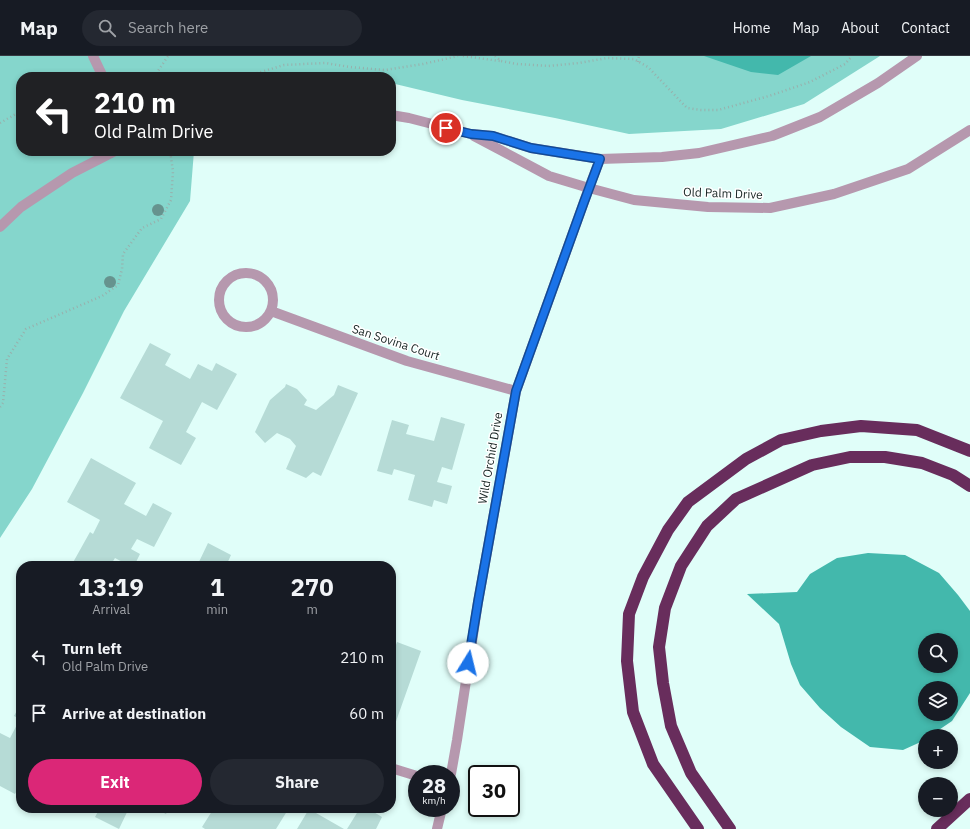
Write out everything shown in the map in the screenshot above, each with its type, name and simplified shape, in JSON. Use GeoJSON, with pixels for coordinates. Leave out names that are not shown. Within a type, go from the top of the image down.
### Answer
{"type":"FeatureCollection","features":[{"type":"Feature","properties":{"kind":"highway"},"geometry":{"type":"LineString","coordinates":[[698,829],[653,764],[633,712],[628,662],[629,614],[643,577],[668,530],[688,502],[746,459],[781,440],[821,431],[861,426],[917,430],[970,452]]}},
{"type":"Feature","properties":{"kind":"highway"},"geometry":{"type":"LineString","coordinates":[[730,829],[691,773],[671,726],[662,683],[659,646],[665,608],[681,566],[707,526],[736,499],[812,464],[850,457],[885,457],[922,463],[953,474],[970,486]]}},
{"type":"Feature","properties":{"kind":"highway"},"geometry":{"type":"LineString","coordinates":[[937,829],[970,799]]}},
{"type":"Feature","properties":{"kind":"street"},"geometry":{"type":"LineString","coordinates":[[93,56],[101,72]]}},
{"type":"Feature","properties":{"kind":"street","name":"Old Palm Drive"},"geometry":{"type":"LineString","coordinates":[[396,116],[471,134],[493,136],[531,148],[600,159],[662,157],[699,153],[772,136],[820,117],[878,83],[917,56]]}},
{"type":"Feature","properties":{"kind":"street","name":"Old Palm Drive"},"geometry":{"type":"LineString","coordinates":[[471,134],[549,176],[634,200],[708,207],[770,208],[834,194],[908,169],[970,130]]}},
{"type":"Feature","properties":{"kind":"street"},"geometry":{"type":"LineString","coordinates":[[0,227],[21,207],[72,173],[105,156]]}},
{"type":"Feature","properties":{"kind":"street","name":"Wild Orchid Drive"},"geometry":{"type":"LineString","coordinates":[[452,765],[478,602],[516,391],[600,159]]}},
{"type":"Feature","properties":{"kind":"street"},"geometry":{"type":"LineString","coordinates":[[247,272],[257,275],[266,281],[271,290],[273,300],[271,311],[256,325],[245,327],[235,324],[226,318],[221,309],[219,298],[222,288],[228,280],[237,274],[247,272]]}},
{"type":"Feature","properties":{"kind":"street","name":"San Sovina Court"},"geometry":{"type":"LineString","coordinates":[[271,311],[407,361],[516,391]]}},
{"type":"Feature","properties":{"kind":"street"},"geometry":{"type":"LineString","coordinates":[[396,770],[408,773]]}},
{"type":"Feature","properties":{"kind":"street"},"geometry":{"type":"LineString","coordinates":[[437,829],[440,817]]}},
{"type":"Feature","properties":{"kind":"path"},"geometry":{"type":"LineString","coordinates":[[157,72],[168,56]]}},
{"type":"Feature","properties":{"kind":"path"},"geometry":{"type":"LineString","coordinates":[[261,72],[284,65],[325,62],[350,67],[385,70],[458,56]]}},
{"type":"Feature","properties":{"kind":"path"},"geometry":{"type":"LineString","coordinates":[[463,56],[517,64],[548,66],[607,58],[634,59],[648,67],[687,108],[701,110],[718,110],[769,96],[810,82],[845,64],[852,56]]}},
{"type":"Feature","properties":{"kind":"path"},"geometry":{"type":"LineString","coordinates":[[495,56],[501,61]]}},
{"type":"Feature","properties":{"kind":"path"},"geometry":{"type":"LineString","coordinates":[[638,62],[639,56]]}},
{"type":"Feature","properties":{"kind":"path"},"geometry":{"type":"LineString","coordinates":[[0,123],[16,114]]}},
{"type":"Feature","properties":{"kind":"path"},"geometry":{"type":"LineString","coordinates":[[0,407],[3,403],[7,359],[26,329],[102,296],[118,285],[124,254],[142,228],[161,219],[171,200],[173,171],[171,156]]}},
{"type":"Feature","properties":{"kind":"shaded area"},"geometry":{"type":"Polygon","coordinates":[[[0,56],[880,56],[804,104],[721,129],[629,134],[462,100],[396,84],[396,72],[16,72],[16,156],[194,156],[190,201],[124,311],[83,393],[32,489],[0,538],[0,56]]]}},
{"type":"Feature","properties":{"kind":"shaded area"},"geometry":{"type":"Polygon","coordinates":[[[704,56],[811,56],[778,75],[751,72],[704,56]]]}},
{"type":"Feature","properties":{"kind":"shaded area"},"geometry":{"type":"Polygon","coordinates":[[[868,553],[905,555],[939,573],[970,611],[970,693],[958,712],[958,681],[918,681],[918,721],[952,721],[940,729],[918,729],[918,743],[903,750],[870,747],[841,727],[820,708],[800,685],[791,664],[779,624],[747,594],[797,592],[810,574],[837,558],[868,553]]]}},
{"type":"Feature","properties":{"kind":"building"},"geometry":{"type":"Polygon","coordinates":[[[150,343],[171,354],[165,365],[190,379],[198,364],[212,371],[216,363],[237,374],[217,410],[202,402],[186,432],[196,438],[181,465],[149,448],[163,421],[120,398],[150,343]]]}},
{"type":"Feature","properties":{"kind":"building"},"geometry":{"type":"Polygon","coordinates":[[[286,384],[297,389],[307,400],[304,405],[316,410],[334,395],[338,385],[358,393],[321,476],[313,472],[306,478],[286,469],[296,446],[290,439],[277,433],[265,443],[255,432],[270,400],[285,387],[286,384]]]}},
{"type":"Feature","properties":{"kind":"building"},"geometry":{"type":"Polygon","coordinates":[[[441,417],[465,424],[452,470],[442,467],[437,482],[452,486],[447,504],[434,500],[432,507],[408,500],[415,475],[394,469],[392,475],[377,471],[392,420],[409,425],[406,434],[434,441],[441,417]]]}},
{"type":"Feature","properties":{"kind":"building"},"geometry":{"type":"Polygon","coordinates":[[[91,458],[136,483],[124,504],[146,516],[153,503],[172,513],[154,547],[137,539],[131,549],[140,554],[136,561],[121,561],[115,558],[113,561],[74,561],[90,532],[93,534],[100,520],[67,502],[91,458]]]}},
{"type":"Feature","properties":{"kind":"building"},"geometry":{"type":"Polygon","coordinates":[[[208,543],[231,555],[228,561],[199,561],[208,543]]]}},
{"type":"Feature","properties":{"kind":"building"},"geometry":{"type":"Polygon","coordinates":[[[397,642],[421,651],[396,721],[397,642]]]}},
{"type":"Feature","properties":{"kind":"building"},"geometry":{"type":"Polygon","coordinates":[[[16,727],[15,794],[0,786],[0,733],[10,738],[16,727]]]}},
{"type":"Feature","properties":{"kind":"building"},"geometry":{"type":"Polygon","coordinates":[[[97,813],[127,813],[119,829],[95,817],[97,813]]]}},
{"type":"Feature","properties":{"kind":"building"},"geometry":{"type":"Polygon","coordinates":[[[211,813],[286,813],[276,829],[205,829],[202,827],[211,813]]]}},
{"type":"Feature","properties":{"kind":"building"},"geometry":{"type":"Polygon","coordinates":[[[307,813],[316,813],[344,829],[297,829],[307,813]]]}},
{"type":"Feature","properties":{"kind":"building"},"geometry":{"type":"Polygon","coordinates":[[[357,813],[375,813],[382,817],[376,829],[347,829],[357,813]]]}},
{"type":"Feature","properties":{"kind":"route"},"geometry":{"type":"LineString","coordinates":[[446,128],[471,134],[493,136],[531,148],[600,159],[516,391],[468,663]]}}]}
